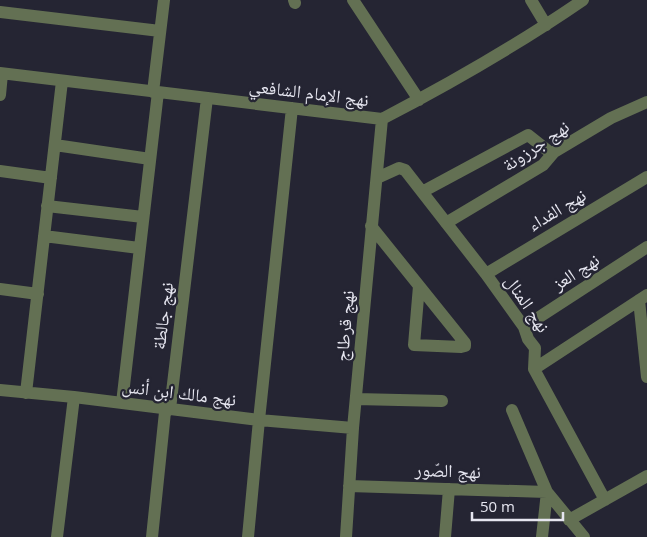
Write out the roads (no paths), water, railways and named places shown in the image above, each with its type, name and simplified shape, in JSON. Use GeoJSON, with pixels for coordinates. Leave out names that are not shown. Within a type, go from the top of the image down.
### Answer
{"type":"FeatureCollection","features":[{"type":"Feature","properties":{"kind":"street"},"geometry":{"type":"LineString","coordinates":[[122,403],[150,159],[164,0]]}},
{"type":"Feature","properties":{"kind":"street"},"geometry":{"type":"LineString","coordinates":[[353,0],[419,100]]}},
{"type":"Feature","properties":{"kind":"street"},"geometry":{"type":"LineString","coordinates":[[531,0],[546,25]]}},
{"type":"Feature","properties":{"kind":"street","name":"نهج الإمام الشافعي"},"geometry":{"type":"LineString","coordinates":[[1,74],[382,119],[419,100],[546,25],[583,0]]}},
{"type":"Feature","properties":{"kind":"street"},"geometry":{"type":"LineString","coordinates":[[0,12],[160,31]]}},
{"type":"Feature","properties":{"kind":"street"},"geometry":{"type":"LineString","coordinates":[[0,95],[1,74]]}},
{"type":"Feature","properties":{"kind":"street"},"geometry":{"type":"LineString","coordinates":[[26,393],[62,81]]}},
{"type":"Feature","properties":{"kind":"street","name":"نهج جالطة"},"geometry":{"type":"LineString","coordinates":[[152,537],[165,412],[170,409],[207,98]]}},
{"type":"Feature","properties":{"kind":"street","name":"نهج جرزونة"},"geometry":{"type":"LineString","coordinates":[[446,223],[543,165],[552,154],[611,118],[645,107]]}},
{"type":"Feature","properties":{"kind":"street"},"geometry":{"type":"LineString","coordinates":[[248,537],[292,108]]}},
{"type":"Feature","properties":{"kind":"street","name":"نهج قرطاج"},"geometry":{"type":"LineString","coordinates":[[346,537],[353,428],[382,119]]}},
{"type":"Feature","properties":{"kind":"street"},"geometry":{"type":"LineString","coordinates":[[422,192],[528,135],[552,154]]}},
{"type":"Feature","properties":{"kind":"street"},"geometry":{"type":"LineString","coordinates":[[55,145],[150,159]]}},
{"type":"Feature","properties":{"kind":"street","name":"نهج المنال"},"geometry":{"type":"LineString","coordinates":[[376,178],[401,168],[405,170],[486,274],[524,327],[528,339],[536,348],[534,369],[605,500]]}},
{"type":"Feature","properties":{"kind":"street"},"geometry":{"type":"LineString","coordinates":[[0,171],[51,178]]}},
{"type":"Feature","properties":{"kind":"street","name":"نهج الفداء"},"geometry":{"type":"LineString","coordinates":[[486,274],[647,177]]}},
{"type":"Feature","properties":{"kind":"street"},"geometry":{"type":"LineString","coordinates":[[47,206],[143,217]]}},
{"type":"Feature","properties":{"kind":"street"},"geometry":{"type":"LineString","coordinates":[[371,226],[465,343],[463,347],[414,345],[419,286]]}},
{"type":"Feature","properties":{"kind":"street"},"geometry":{"type":"LineString","coordinates":[[44,236],[139,248]]}},
{"type":"Feature","properties":{"kind":"street","name":"نهج العز"},"geometry":{"type":"LineString","coordinates":[[524,327],[647,247]]}},
{"type":"Feature","properties":{"kind":"street"},"geometry":{"type":"LineString","coordinates":[[0,289],[38,294]]}},
{"type":"Feature","properties":{"kind":"street"},"geometry":{"type":"LineString","coordinates":[[534,369],[643,297]]}},
{"type":"Feature","properties":{"kind":"street"},"geometry":{"type":"LineString","coordinates":[[643,297],[647,377]]}},
{"type":"Feature","properties":{"kind":"street","name":"نهج مالك ابن أنس"},"geometry":{"type":"LineString","coordinates":[[0,390],[74,397],[259,420],[353,428]]}},
{"type":"Feature","properties":{"kind":"street"},"geometry":{"type":"LineString","coordinates":[[57,537],[74,397]]}},
{"type":"Feature","properties":{"kind":"street"},"geometry":{"type":"LineString","coordinates":[[356,399],[442,401]]}},
{"type":"Feature","properties":{"kind":"street"},"geometry":{"type":"LineString","coordinates":[[512,410],[546,492],[584,537]]}},
{"type":"Feature","properties":{"kind":"street"},"geometry":{"type":"LineString","coordinates":[[569,520],[647,476]]}},
{"type":"Feature","properties":{"kind":"street","name":"نهج الصّور"},"geometry":{"type":"LineString","coordinates":[[349,486],[546,492]]}},
{"type":"Feature","properties":{"kind":"street"},"geometry":{"type":"LineString","coordinates":[[445,537],[449,489]]}},
{"type":"Feature","properties":{"kind":"street"},"geometry":{"type":"LineString","coordinates":[[542,537],[546,492]]}}]}
